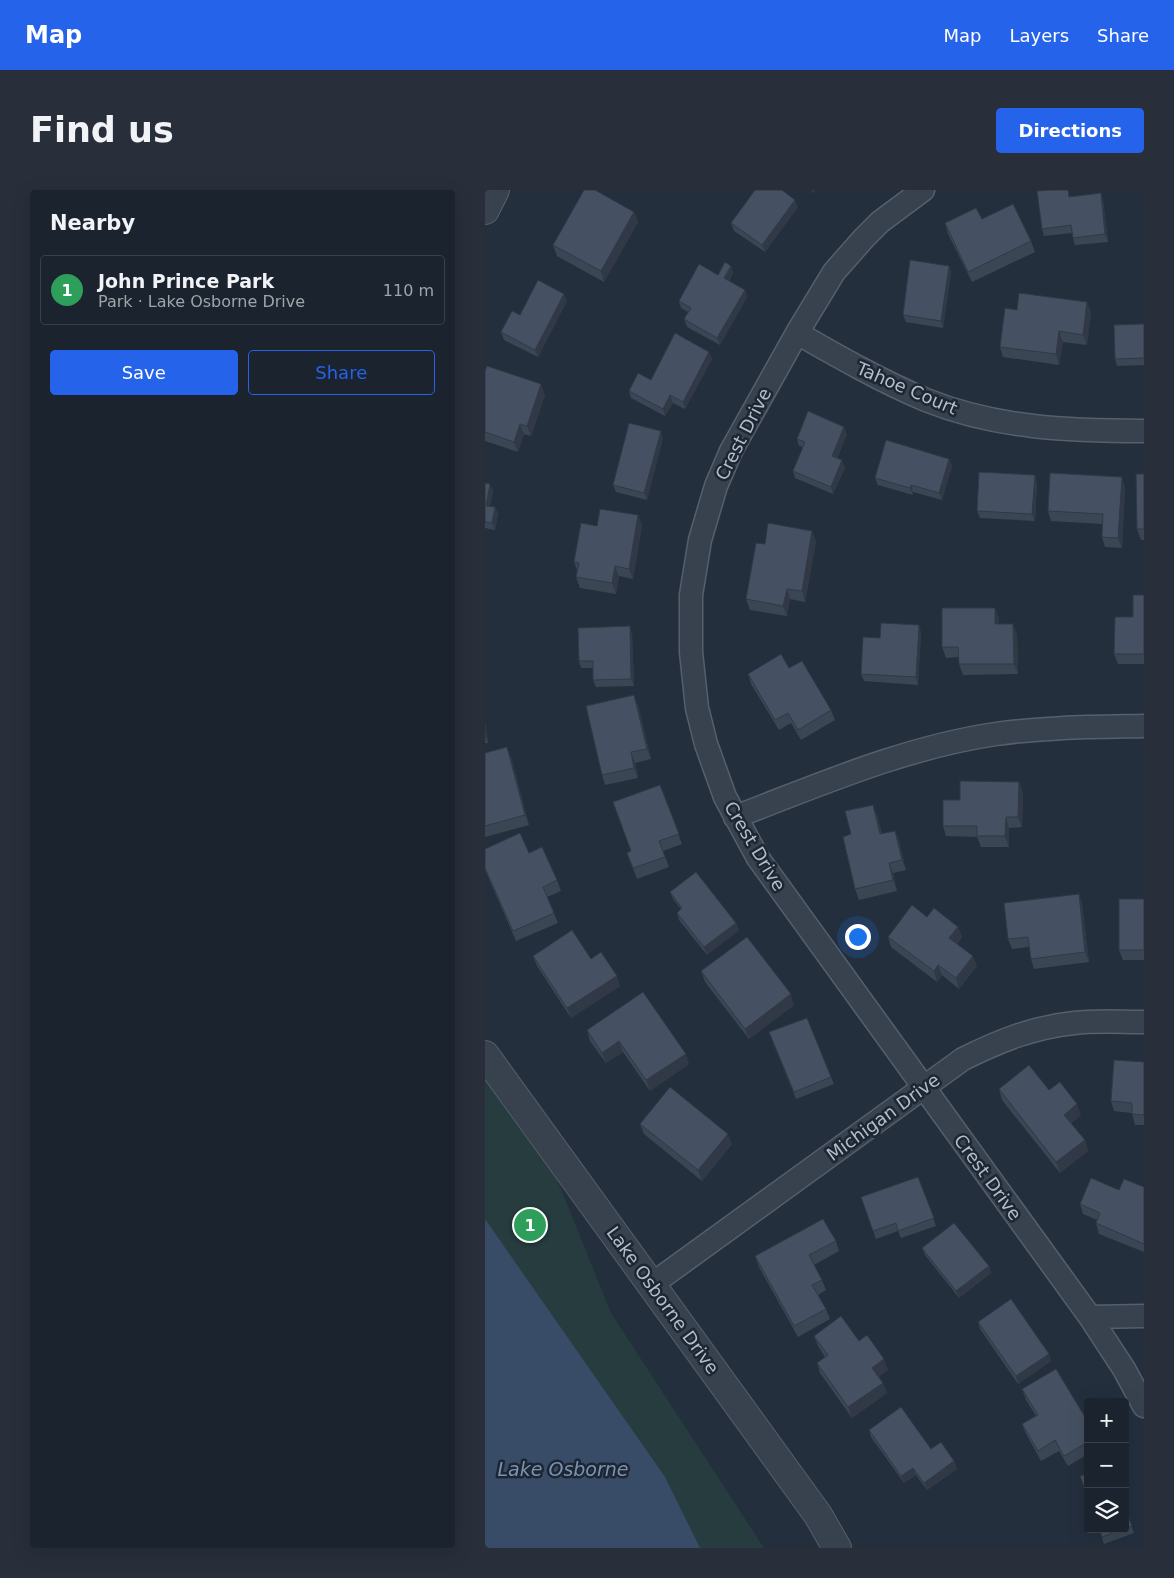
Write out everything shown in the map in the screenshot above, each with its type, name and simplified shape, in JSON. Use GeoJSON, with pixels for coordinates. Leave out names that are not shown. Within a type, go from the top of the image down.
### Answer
{"type":"FeatureCollection","features":[{"type":"Feature","properties":{"kind":"street"},"geometry":{"type":"LineString","coordinates":[[485,210],[495,190]]}},
{"type":"Feature","properties":{"kind":"street","name":"Crest Drive"},"geometry":{"type":"LineString","coordinates":[[923,190],[888,216],[863,238],[834,272],[797,333],[731,451],[716,486],[700,540],[691,595],[691,652],[697,708],[706,744],[725,797],[758,858],[1090,1317],[1144,1406]]}},
{"type":"Feature","properties":{"kind":"street","name":"Tahoe Court"},"geometry":{"type":"LineString","coordinates":[[797,333],[871,375],[927,400],[966,413],[1006,422],[1067,430],[1144,431]]}},
{"type":"Feature","properties":{"kind":"street"},"geometry":{"type":"LineString","coordinates":[[735,817],[878,763],[924,749],[1003,734],[1066,727],[1144,726]]}},
{"type":"Feature","properties":{"kind":"street","name":"Michigan Drive"},"geometry":{"type":"LineString","coordinates":[[651,1285],[963,1059],[999,1041],[1036,1029],[1074,1022],[1144,1022]]}},
{"type":"Feature","properties":{"kind":"street","name":"Lake Osborne Drive"},"geometry":{"type":"LineString","coordinates":[[485,1055],[818,1515],[837,1548]]}},
{"type":"Feature","properties":{"kind":"street"},"geometry":{"type":"LineString","coordinates":[[1090,1317],[1144,1316]]}},
{"type":"Feature","properties":{"kind":"green space"},"geometry":{"type":"Polygon","coordinates":[[[485,1044],[540,1137],[611,1313],[764,1548],[485,1548],[485,1044]]]}},
{"type":"Feature","properties":{"kind":"water","name":"Lake Osborne"},"geometry":{"type":"Polygon","coordinates":[[[485,1219],[665,1477],[700,1548],[485,1548],[485,1219]]]}},
{"type":"Feature","properties":{"kind":"building"},"geometry":{"type":"Polygon","coordinates":[[[584,190],[595,190],[634,212],[601,271],[553,245],[584,190]]]}},
{"type":"Feature","properties":{"kind":"building"},"geometry":{"type":"Polygon","coordinates":[[[755,190],[782,190],[795,200],[762,245],[731,223],[755,190]]]}},
{"type":"Feature","properties":{"kind":"building"},"geometry":{"type":"Polygon","coordinates":[[[1068,190],[1069,197],[1101,193],[1105,234],[1073,238],[1071,225],[1042,229],[1037,191],[1068,190]]]}},
{"type":"Feature","properties":{"kind":"building"},"geometry":{"type":"Polygon","coordinates":[[[1013,204],[1031,241],[968,272],[945,223],[976,208],[982,219],[1013,204]]]}},
{"type":"Feature","properties":{"kind":"building"},"geometry":{"type":"Polygon","coordinates":[[[910,260],[949,266],[941,321],[903,315],[910,260]]]}},
{"type":"Feature","properties":{"kind":"building"},"geometry":{"type":"Polygon","coordinates":[[[725,262],[731,266],[724,278],[745,290],[717,338],[684,319],[691,308],[679,301],[699,264],[718,275],[725,262]]]}},
{"type":"Feature","properties":{"kind":"building"},"geometry":{"type":"Polygon","coordinates":[[[538,280],[564,294],[535,350],[501,332],[512,311],[520,315],[538,280]]]}},
{"type":"Feature","properties":{"kind":"building"},"geometry":{"type":"Polygon","coordinates":[[[1019,293],[1087,302],[1083,335],[1059,331],[1056,354],[1000,347],[1005,308],[1017,310],[1019,293]]]}},
{"type":"Feature","properties":{"kind":"building"},"geometry":{"type":"Polygon","coordinates":[[[1144,324],[1144,358],[1115,359],[1114,325],[1144,324]]]}},
{"type":"Feature","properties":{"kind":"building"},"geometry":{"type":"Polygon","coordinates":[[[675,333],[709,352],[683,402],[670,395],[663,409],[629,391],[638,373],[651,380],[675,333]]]}},
{"type":"Feature","properties":{"kind":"building"},"geometry":{"type":"Polygon","coordinates":[[[487,366],[541,384],[527,426],[520,424],[514,442],[485,432],[485,371],[487,366]]]}},
{"type":"Feature","properties":{"kind":"building"},"geometry":{"type":"Polygon","coordinates":[[[808,411],[844,427],[832,456],[842,460],[831,487],[793,471],[805,442],[797,439],[808,411]]]}},
{"type":"Feature","properties":{"kind":"building"},"geometry":{"type":"Polygon","coordinates":[[[629,423],[661,431],[644,493],[613,485],[629,423]]]}},
{"type":"Feature","properties":{"kind":"building"},"geometry":{"type":"Polygon","coordinates":[[[886,440],[949,459],[939,493],[911,485],[910,488],[875,478],[886,440]]]}},
{"type":"Feature","properties":{"kind":"building"},"geometry":{"type":"Polygon","coordinates":[[[979,472],[1035,475],[1032,514],[977,511],[979,472]]]}},
{"type":"Feature","properties":{"kind":"building"},"geometry":{"type":"Polygon","coordinates":[[[1050,473],[1122,477],[1118,538],[1102,537],[1103,514],[1048,511],[1050,473]]]}},
{"type":"Feature","properties":{"kind":"building"},"geometry":{"type":"Polygon","coordinates":[[[1136,474],[1144,474],[1144,529],[1137,529],[1136,474]]]}},
{"type":"Feature","properties":{"kind":"building"},"geometry":{"type":"Polygon","coordinates":[[[485,483],[490,484],[486,506],[495,507],[492,523],[485,522],[485,483]]]}},
{"type":"Feature","properties":{"kind":"building"},"geometry":{"type":"Polygon","coordinates":[[[600,509],[638,515],[629,569],[615,566],[612,583],[576,577],[579,563],[574,562],[581,523],[597,526],[600,509]]]}},
{"type":"Feature","properties":{"kind":"building"},"geometry":{"type":"Polygon","coordinates":[[[768,523],[812,531],[802,591],[787,589],[783,606],[746,599],[756,543],[765,544],[768,523]]]}},
{"type":"Feature","properties":{"kind":"building"},"geometry":{"type":"Polygon","coordinates":[[[1133,595],[1144,595],[1144,654],[1114,654],[1115,617],[1133,617],[1133,595]]]}},
{"type":"Feature","properties":{"kind":"building"},"geometry":{"type":"Polygon","coordinates":[[[942,608],[995,608],[995,624],[1013,624],[1014,664],[959,664],[958,647],[942,647],[942,608]]]}},
{"type":"Feature","properties":{"kind":"building"},"geometry":{"type":"Polygon","coordinates":[[[881,623],[919,625],[916,677],[861,674],[863,637],[880,638],[881,623]]]}},
{"type":"Feature","properties":{"kind":"building"},"geometry":{"type":"Polygon","coordinates":[[[630,626],[631,679],[593,680],[593,661],[579,661],[578,628],[630,626]]]}},
{"type":"Feature","properties":{"kind":"building"},"geometry":{"type":"Polygon","coordinates":[[[781,654],[789,668],[802,661],[831,710],[798,730],[788,713],[775,720],[748,674],[781,654]]]}},
{"type":"Feature","properties":{"kind":"building"},"geometry":{"type":"Polygon","coordinates":[[[634,695],[647,749],[631,752],[634,768],[602,775],[586,706],[634,695]]]}},
{"type":"Feature","properties":{"kind":"building"},"geometry":{"type":"Polygon","coordinates":[[[507,747],[525,815],[485,826],[485,753],[507,747]]]}},
{"type":"Feature","properties":{"kind":"building"},"geometry":{"type":"Polygon","coordinates":[[[960,781],[1019,782],[1018,817],[1006,817],[1005,836],[977,836],[977,826],[943,826],[943,800],[960,800],[960,781]]]}},
{"type":"Feature","properties":{"kind":"building"},"geometry":{"type":"Polygon","coordinates":[[[660,785],[679,834],[659,841],[665,857],[633,868],[627,853],[631,851],[613,802],[660,785]]]}},
{"type":"Feature","properties":{"kind":"building"},"geometry":{"type":"Polygon","coordinates":[[[873,805],[880,834],[895,831],[902,860],[889,863],[893,880],[855,889],[843,837],[851,834],[845,811],[873,805]]]}},
{"type":"Feature","properties":{"kind":"building"},"geometry":{"type":"Polygon","coordinates":[[[520,833],[529,853],[542,847],[557,880],[543,887],[554,913],[513,931],[485,868],[485,849],[520,833]]]}},
{"type":"Feature","properties":{"kind":"building"},"geometry":{"type":"Polygon","coordinates":[[[696,872],[736,923],[704,947],[677,913],[682,908],[670,892],[696,872]]]}},
{"type":"Feature","properties":{"kind":"building"},"geometry":{"type":"Polygon","coordinates":[[[1079,894],[1085,952],[1031,959],[1028,937],[1008,939],[1004,903],[1079,894]]]}},
{"type":"Feature","properties":{"kind":"building"},"geometry":{"type":"Polygon","coordinates":[[[1119,899],[1144,899],[1144,950],[1119,950],[1119,899]]]}},
{"type":"Feature","properties":{"kind":"building"},"geometry":{"type":"Polygon","coordinates":[[[912,905],[927,917],[934,908],[958,927],[949,938],[973,956],[956,978],[938,965],[934,971],[888,937],[912,905]]]}},
{"type":"Feature","properties":{"kind":"building"},"geometry":{"type":"Polygon","coordinates":[[[572,930],[591,959],[601,952],[617,976],[567,1008],[533,956],[572,930]]]}},
{"type":"Feature","properties":{"kind":"building"},"geometry":{"type":"Polygon","coordinates":[[[747,937],[791,994],[745,1029],[701,971],[747,937]]]}},
{"type":"Feature","properties":{"kind":"building"},"geometry":{"type":"Polygon","coordinates":[[[643,992],[686,1054],[646,1080],[619,1041],[602,1053],[587,1030],[643,992]]]}},
{"type":"Feature","properties":{"kind":"building"},"geometry":{"type":"Polygon","coordinates":[[[807,1018],[831,1077],[794,1092],[769,1032],[807,1018]]]}},
{"type":"Feature","properties":{"kind":"building"},"geometry":{"type":"Polygon","coordinates":[[[1114,1060],[1144,1062],[1144,1115],[1132,1114],[1132,1103],[1111,1101],[1114,1060]]]}},
{"type":"Feature","properties":{"kind":"building"},"geometry":{"type":"Polygon","coordinates":[[[1029,1065],[1049,1090],[1060,1082],[1077,1104],[1064,1115],[1085,1140],[1056,1162],[999,1089],[1029,1065]]]}},
{"type":"Feature","properties":{"kind":"building"},"geometry":{"type":"Polygon","coordinates":[[[670,1087],[728,1134],[698,1170],[640,1124],[670,1087]]]}},
{"type":"Feature","properties":{"kind":"building"},"geometry":{"type":"Polygon","coordinates":[[[918,1177],[934,1218],[898,1231],[896,1223],[873,1231],[861,1197],[918,1177]]]}},
{"type":"Feature","properties":{"kind":"building"},"geometry":{"type":"Polygon","coordinates":[[[1091,1178],[1119,1190],[1124,1179],[1144,1187],[1144,1244],[1096,1223],[1100,1213],[1080,1204],[1091,1178]]]}},
{"type":"Feature","properties":{"kind":"building"},"geometry":{"type":"Polygon","coordinates":[[[823,1219],[836,1241],[809,1255],[822,1280],[812,1285],[826,1309],[794,1326],[755,1256],[823,1219]]]}},
{"type":"Feature","properties":{"kind":"building"},"geometry":{"type":"Polygon","coordinates":[[[954,1223],[989,1266],[956,1291],[922,1248],[954,1223]]]}},
{"type":"Feature","properties":{"kind":"building"},"geometry":{"type":"Polygon","coordinates":[[[1011,1299],[1049,1354],[1016,1376],[978,1322],[1011,1299]]]}},
{"type":"Feature","properties":{"kind":"building"},"geometry":{"type":"Polygon","coordinates":[[[841,1316],[859,1341],[867,1335],[884,1359],[872,1368],[883,1383],[848,1407],[817,1363],[828,1355],[814,1336],[841,1316]]]}},
{"type":"Feature","properties":{"kind":"building"},"geometry":{"type":"Polygon","coordinates":[[[1056,1369],[1084,1415],[1084,1444],[1064,1456],[1055,1440],[1038,1451],[1022,1424],[1038,1415],[1022,1389],[1056,1369]]]}},
{"type":"Feature","properties":{"kind":"building"},"geometry":{"type":"Polygon","coordinates":[[[901,1407],[931,1449],[941,1442],[954,1461],[924,1483],[913,1468],[901,1476],[869,1430],[901,1407]]]}},
{"type":"Feature","properties":{"kind":"building"},"geometry":{"type":"Polygon","coordinates":[[[1084,1475],[1084,1487],[1080,1476],[1084,1475]]]}},
{"type":"Feature","properties":{"kind":"building"},"geometry":{"type":"Polygon","coordinates":[[[1100,1533],[1112,1533],[1102,1537],[1100,1533]]]}},
{"type":"Feature","properties":{"kind":"place","name":"John Prince Park"},"geometry":{"type":"Point","coordinates":[530,1225]}}]}
